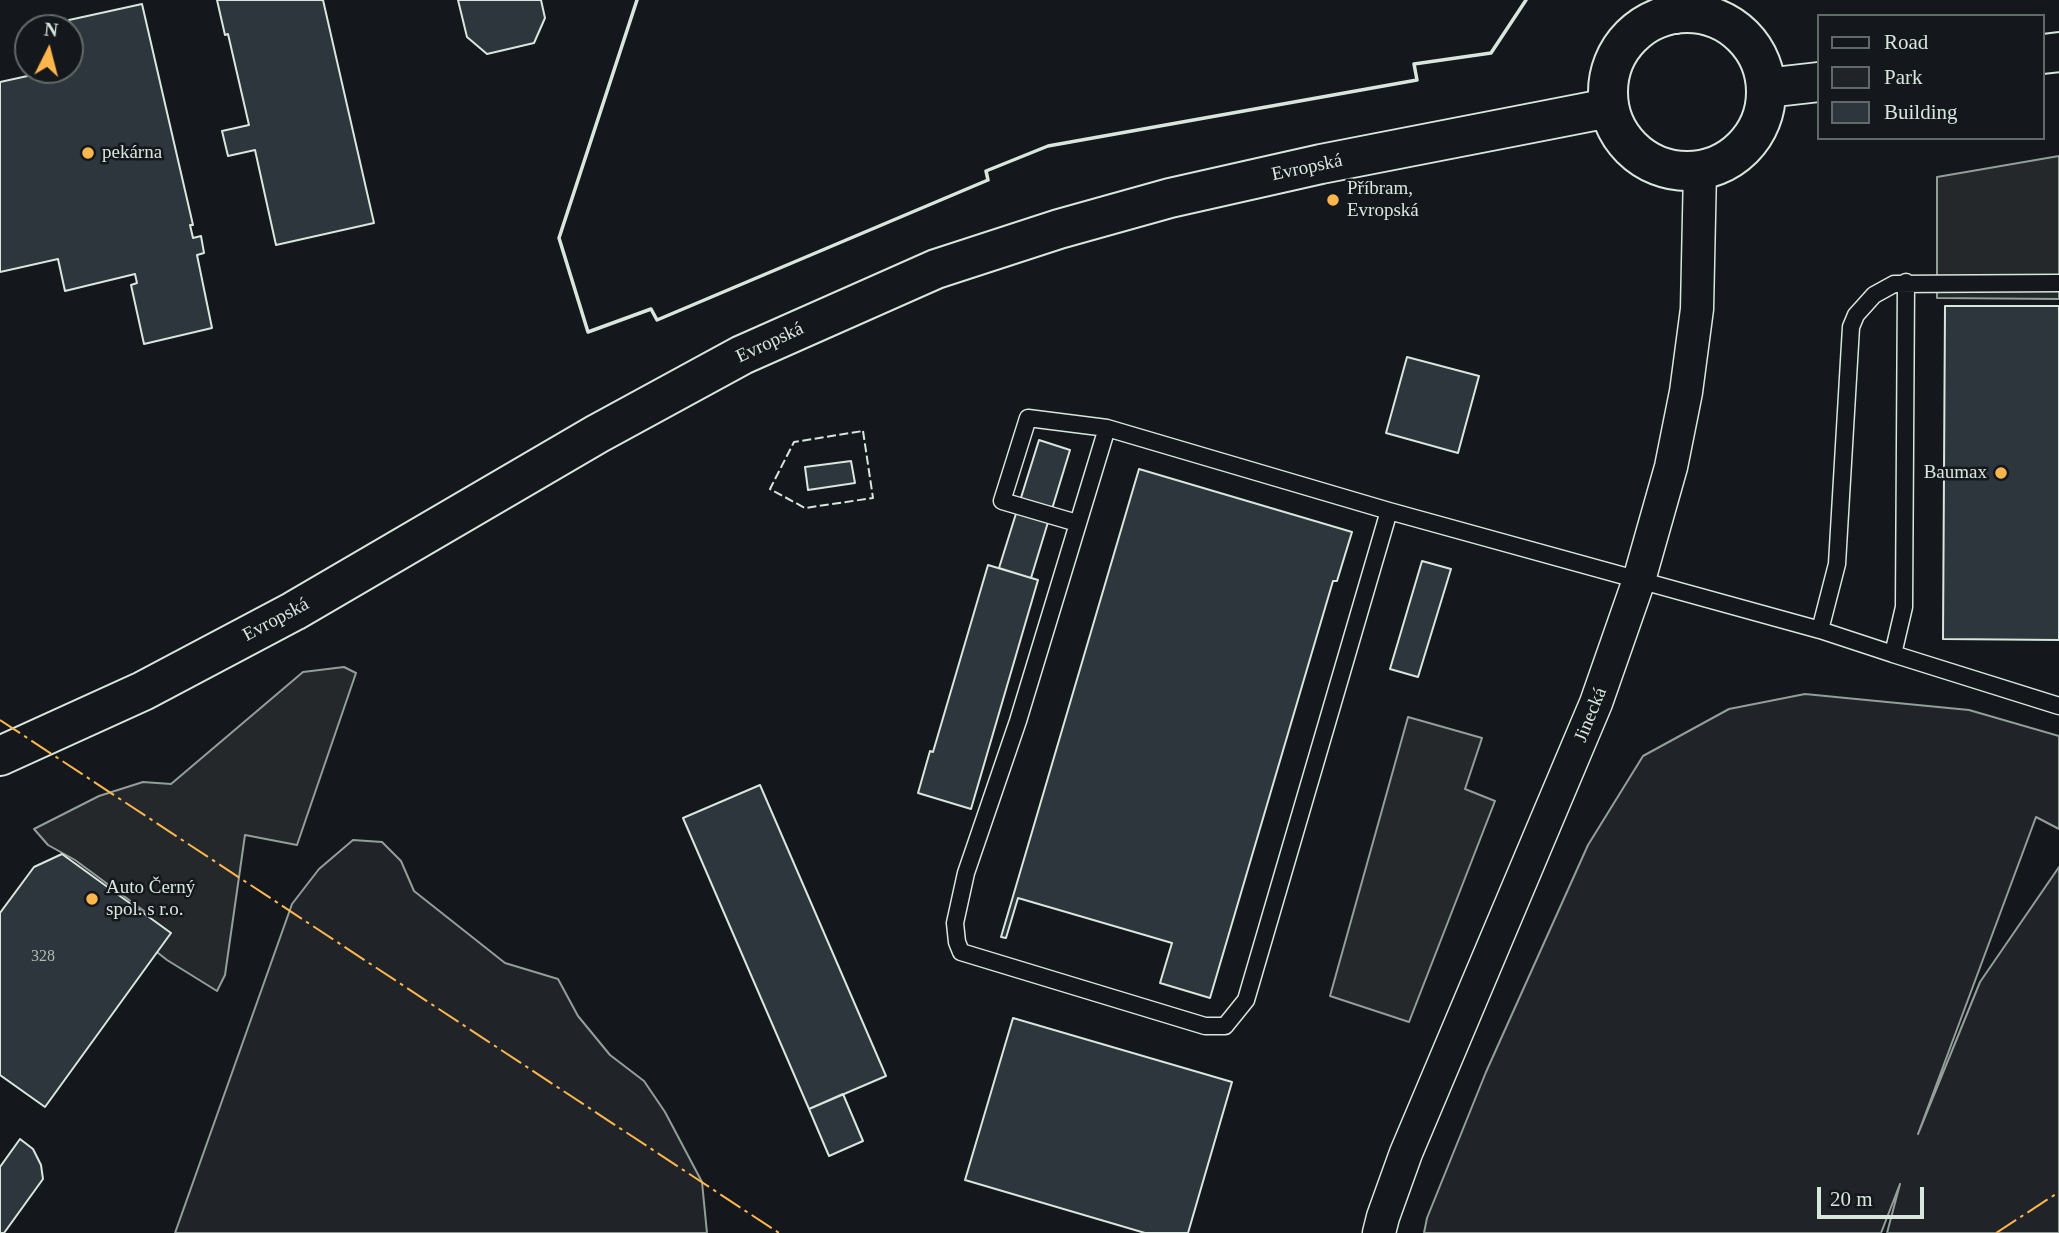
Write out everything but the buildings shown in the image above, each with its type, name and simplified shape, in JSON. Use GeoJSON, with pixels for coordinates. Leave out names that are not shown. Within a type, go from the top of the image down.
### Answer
{"type":"FeatureCollection","features":[{"type":"Feature","properties":{"kind":"main road"},"geometry":{"type":"LineString","coordinates":[[1674,7],[1712,17],[1744,37],[1759,61],[1766,88],[1765,107],[1758,126],[1735,155],[1700,170],[1682,171],[1649,161],[1635,152],[1623,139],[1614,124],[1607,89],[1617,54],[1628,39],[1641,27],[1674,7]]}},
{"type":"Feature","properties":{"kind":"main road"},"geometry":{"type":"LineString","coordinates":[[1766,88],[1818,82]]}},
{"type":"Feature","properties":{"kind":"main road","name":"Evropská"},"geometry":{"type":"LineString","coordinates":[[0,756],[143,691],[294,611],[597,434],[742,355],[936,269],[1059,229],[1170,198],[1321,164],[1609,107]]}},
{"type":"Feature","properties":{"kind":"street","name":"Jinecká"},"geometry":{"type":"LineString","coordinates":[[1380,1233],[1406,1153],[1596,703],[1639,580],[1671,467],[1686,392],[1697,309],[1700,170]]}},
{"type":"Feature","properties":{"kind":"lane"},"geometry":{"type":"LineString","coordinates":[[1820,630],[1837,564],[1851,327],[1856,315],[1874,295],[1894,284],[1906,282],[2059,283]]}},
{"type":"Feature","properties":{"kind":"lane"},"geometry":{"type":"LineString","coordinates":[[1893,654],[1904,607],[1906,282]]}},
{"type":"Feature","properties":{"kind":"lane"},"geometry":{"type":"LineString","coordinates":[[1077,523],[1003,501],[1028,418],[1107,428],[1389,511],[1820,630],[2059,706]]}},
{"type":"Feature","properties":{"kind":"lane"},"geometry":{"type":"LineString","coordinates":[[1107,428],[1018,721],[967,873],[955,923],[957,942],[961,952],[1205,1026],[1225,1026],[1245,1000],[1389,511]]}},
{"type":"Feature","properties":{"kind":"green space"},"geometry":{"type":"Polygon","coordinates":[[[1805,694],[1969,710],[2059,736],[2059,829],[2036,817],[1918,1134],[1980,982],[2059,867],[2059,1233],[1887,1233],[1900,1184],[1881,1233],[1424,1233],[1427,1218],[1486,1072],[1588,845],[1643,756],[1729,709],[1805,694]]]}},
{"type":"Feature","properties":{"kind":"green space"},"geometry":{"type":"Polygon","coordinates":[[[353,840],[382,842],[401,861],[414,891],[505,963],[558,979],[578,1016],[610,1055],[644,1081],[665,1112],[702,1182],[707,1233],[175,1233],[292,904],[319,869],[353,840]]]}},
{"type":"Feature","properties":{"kind":"shaded area"},"geometry":{"type":"Polygon","coordinates":[[[2059,156],[2059,299],[1937,298],[1937,177],[2059,156]]]}},
{"type":"Feature","properties":{"kind":"shaded area"},"geometry":{"type":"Polygon","coordinates":[[[344,667],[356,673],[297,845],[245,835],[225,975],[217,991],[167,960],[139,938],[144,911],[75,860],[48,845],[34,829],[99,796],[143,782],[171,784],[303,672],[344,667]]]}},
{"type":"Feature","properties":{"kind":"shaded area"},"geometry":{"type":"Polygon","coordinates":[[[1408,717],[1482,738],[1465,789],[1495,801],[1409,1022],[1330,996],[1408,717]]]}},
{"type":"Feature","properties":{"kind":"fence"},"geometry":{"type":"LineString","coordinates":[[863,431],[873,498],[805,508],[770,489],[794,442],[863,431]]}},
{"type":"Feature","properties":{"kind":"wall"},"geometry":{"type":"LineString","coordinates":[[637,0],[559,238],[588,332],[651,309],[657,320],[988,180],[986,171],[1048,146],[1417,80],[1414,64],[1491,53],[1526,0]]}},
{"type":"Feature","properties":{"kind":"power"},"geometry":{"type":"LineString","coordinates":[[0,720],[779,1233]]}},
{"type":"Feature","properties":{"kind":"power"},"geometry":{"type":"LineString","coordinates":[[1996,1233],[2059,1192]]}},
{"type":"Feature","properties":{"kind":"place","name":"pekárna"},"geometry":{"type":"Point","coordinates":[88,153]}},
{"type":"Feature","properties":{"kind":"place","name":"Příbram, Evropská"},"geometry":{"type":"Point","coordinates":[1333,200]}},
{"type":"Feature","properties":{"kind":"place","name":"Baumax"},"geometry":{"type":"Point","coordinates":[2001,473]}},
{"type":"Feature","properties":{"kind":"place","name":"Auto Černý spol. s r.o."},"geometry":{"type":"Point","coordinates":[92,899]}}]}
